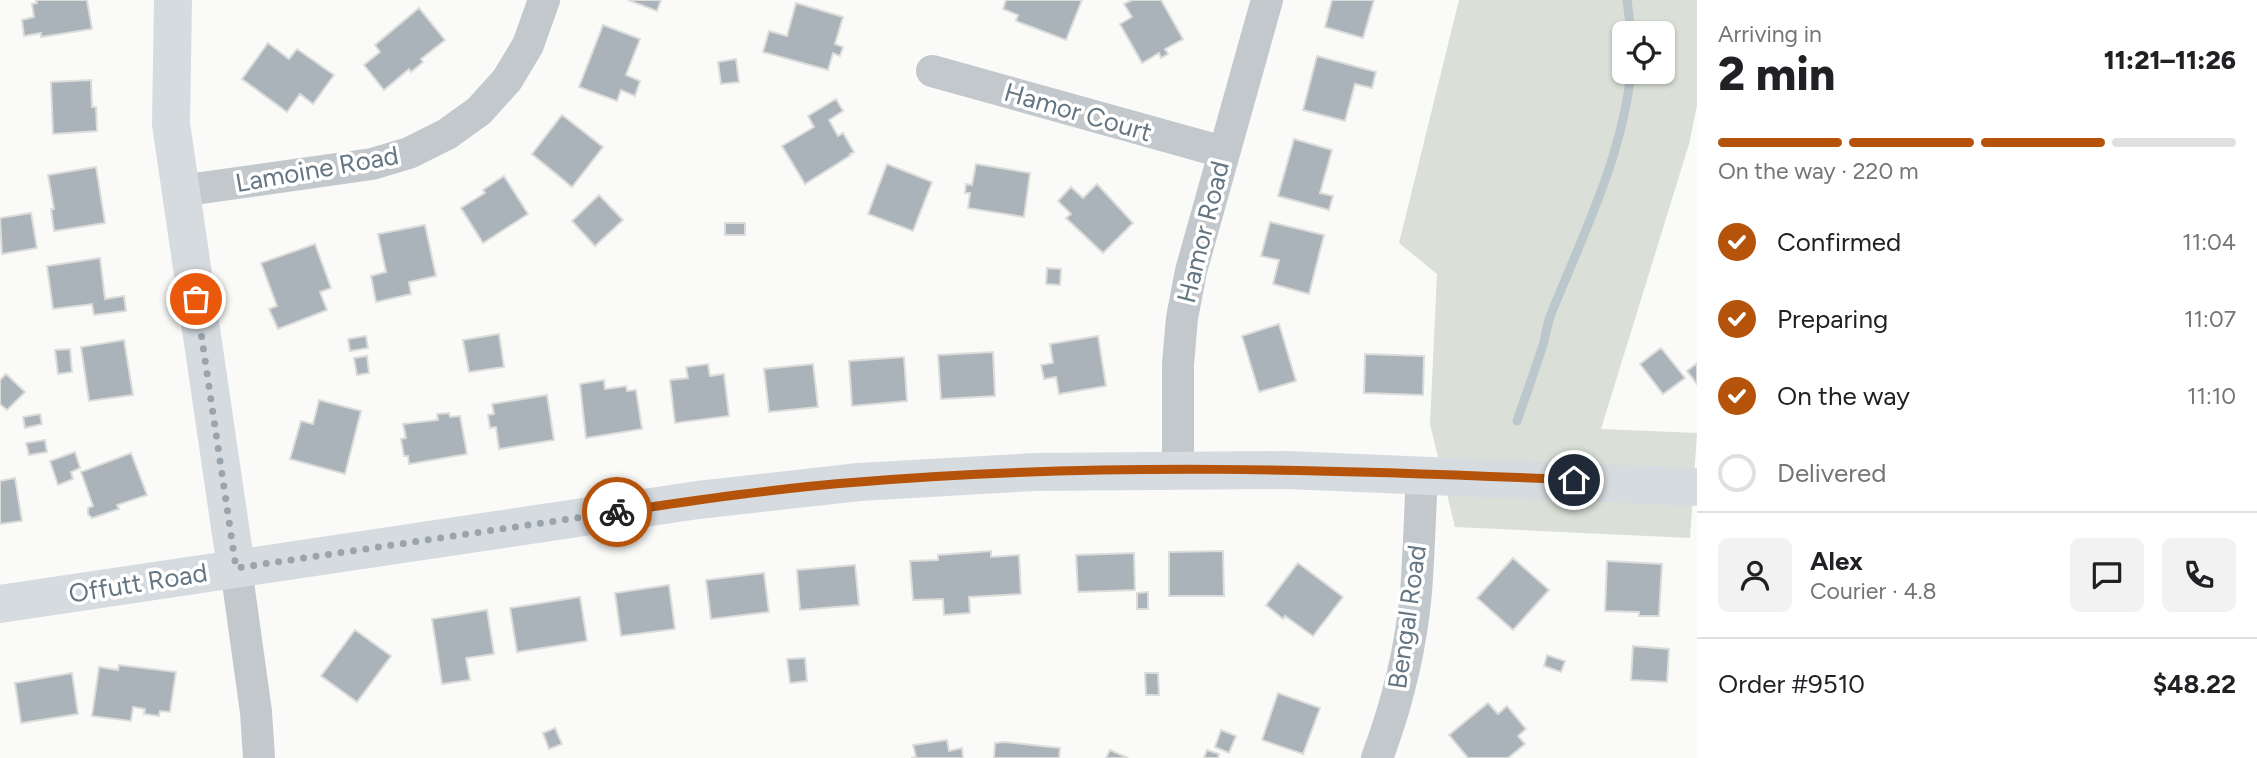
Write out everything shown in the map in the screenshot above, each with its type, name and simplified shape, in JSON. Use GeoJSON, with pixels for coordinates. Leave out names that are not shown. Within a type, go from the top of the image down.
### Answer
{"type":"FeatureCollection","features":[{"type":"Feature","properties":{"kind":"street"},"geometry":{"type":"LineString","coordinates":[[173,0],[171,124],[256,712],[259,758]]}},
{"type":"Feature","properties":{"kind":"street","name":"Lamoine Road"},"geometry":{"type":"LineString","coordinates":[[180,191],[372,164],[409,153],[447,135],[479,111],[507,80],[528,45],[544,0]]}},
{"type":"Feature","properties":{"kind":"street","name":"Hamor Road"},"geometry":{"type":"LineString","coordinates":[[1178,470],[1178,364],[1182,317],[1191,271],[1267,0]]}},
{"type":"Feature","properties":{"kind":"street","name":"Hamor Court"},"geometry":{"type":"LineString","coordinates":[[932,71],[1223,152]]}},
{"type":"Feature","properties":{"kind":"street","name":"Offutt Road"},"geometry":{"type":"LineString","coordinates":[[0,604],[795,488],[967,475],[1287,470],[1697,487]]}},
{"type":"Feature","properties":{"kind":"street","name":"Bengal Road"},"geometry":{"type":"LineString","coordinates":[[1377,758],[1390,725],[1407,656],[1416,593],[1422,474]]}},
{"type":"Feature","properties":{"kind":"shaded area"},"geometry":{"type":"Polygon","coordinates":[[[1459,0],[1697,0],[1697,105],[1689,144],[1601,429],[1697,433],[1690,538],[1455,527],[1430,424],[1437,274],[1399,243],[1459,0]]]}},
{"type":"Feature","properties":{"kind":"building"},"geometry":{"type":"Polygon","coordinates":[[[36,0],[87,0],[92,29],[41,37],[41,33],[24,36],[22,20],[34,17],[32,4],[37,3],[36,0]]]}},
{"type":"Feature","properties":{"kind":"building"},"geometry":{"type":"Polygon","coordinates":[[[628,0],[661,0],[657,11],[628,0]]]}},
{"type":"Feature","properties":{"kind":"building"},"geometry":{"type":"Polygon","coordinates":[[[1006,0],[1082,0],[1066,40],[1016,21],[1018,15],[1003,9],[1006,0]]]}},
{"type":"Feature","properties":{"kind":"building"},"geometry":{"type":"Polygon","coordinates":[[[1132,0],[1161,0],[1183,39],[1165,49],[1168,54],[1161,58],[1159,53],[1142,63],[1120,24],[1132,17],[1124,4],[1132,0]]]}},
{"type":"Feature","properties":{"kind":"building"},"geometry":{"type":"Polygon","coordinates":[[[1332,0],[1374,0],[1363,38],[1325,27],[1332,0]]]}},
{"type":"Feature","properties":{"kind":"building"},"geometry":{"type":"Polygon","coordinates":[[[796,3],[843,17],[835,44],[843,47],[840,56],[833,53],[828,70],[763,52],[769,31],[787,36],[796,3]]]}},
{"type":"Feature","properties":{"kind":"building"},"geometry":{"type":"Polygon","coordinates":[[[419,8],[445,40],[421,59],[423,62],[411,72],[409,69],[384,90],[364,65],[380,52],[375,45],[419,8]]]}},
{"type":"Feature","properties":{"kind":"building"},"geometry":{"type":"Polygon","coordinates":[[[603,25],[640,39],[626,75],[640,81],[635,96],[621,90],[617,101],[579,87],[603,25]]]}},
{"type":"Feature","properties":{"kind":"building"},"geometry":{"type":"Polygon","coordinates":[[[268,43],[289,59],[297,49],[334,75],[313,104],[300,94],[287,112],[242,79],[268,43]]]}},
{"type":"Feature","properties":{"kind":"building"},"geometry":{"type":"Polygon","coordinates":[[[1317,56],[1376,72],[1372,88],[1355,84],[1345,121],[1303,110],[1317,56]]]}},
{"type":"Feature","properties":{"kind":"building"},"geometry":{"type":"Polygon","coordinates":[[[736,59],[739,82],[721,84],[718,62],[736,59]]]}},
{"type":"Feature","properties":{"kind":"building"},"geometry":{"type":"Polygon","coordinates":[[[91,80],[92,107],[96,107],[97,131],[53,134],[51,82],[91,80]]]}},
{"type":"Feature","properties":{"kind":"building"},"geometry":{"type":"Polygon","coordinates":[[[836,99],[843,111],[829,120],[838,136],[843,133],[854,152],[805,184],[782,146],[814,127],[808,116],[836,99]]]}},
{"type":"Feature","properties":{"kind":"building"},"geometry":{"type":"Polygon","coordinates":[[[562,115],[603,147],[572,187],[532,154],[562,115]]]}},
{"type":"Feature","properties":{"kind":"building"},"geometry":{"type":"Polygon","coordinates":[[[1294,139],[1332,150],[1320,193],[1333,196],[1329,210],[1278,196],[1294,139]]]}},
{"type":"Feature","properties":{"kind":"building"},"geometry":{"type":"Polygon","coordinates":[[[887,164],[932,182],[913,231],[868,214],[887,164]]]}},
{"type":"Feature","properties":{"kind":"building"},"geometry":{"type":"Polygon","coordinates":[[[976,164],[1030,173],[1024,217],[968,208],[970,193],[965,193],[966,184],[972,185],[976,164]]]}},
{"type":"Feature","properties":{"kind":"building"},"geometry":{"type":"Polygon","coordinates":[[[96,167],[105,223],[54,231],[51,209],[54,209],[48,175],[96,167]]]}},
{"type":"Feature","properties":{"kind":"building"},"geometry":{"type":"Polygon","coordinates":[[[504,176],[528,214],[483,243],[461,208],[485,193],[483,190],[504,176]]]}},
{"type":"Feature","properties":{"kind":"building"},"geometry":{"type":"Polygon","coordinates":[[[1097,184],[1133,223],[1103,253],[1066,218],[1071,214],[1058,201],[1071,187],[1083,198],[1097,184]]]}},
{"type":"Feature","properties":{"kind":"building"},"geometry":{"type":"Polygon","coordinates":[[[599,195],[623,220],[595,246],[572,221],[599,195]]]}},
{"type":"Feature","properties":{"kind":"building"},"geometry":{"type":"Polygon","coordinates":[[[31,213],[37,248],[2,254],[0,218],[31,213]]]}},
{"type":"Feature","properties":{"kind":"building"},"geometry":{"type":"Polygon","coordinates":[[[1270,222],[1324,235],[1309,294],[1273,284],[1279,260],[1261,256],[1270,222]]]}},
{"type":"Feature","properties":{"kind":"building"},"geometry":{"type":"Polygon","coordinates":[[[725,223],[745,223],[745,235],[725,235],[725,223]]]}},
{"type":"Feature","properties":{"kind":"building"},"geometry":{"type":"Polygon","coordinates":[[[425,225],[436,276],[409,282],[411,294],[376,302],[371,276],[386,272],[378,234],[425,225]]]}},
{"type":"Feature","properties":{"kind":"building"},"geometry":{"type":"Polygon","coordinates":[[[315,244],[331,288],[320,292],[327,310],[278,329],[269,309],[277,306],[261,263],[315,244]]]}},
{"type":"Feature","properties":{"kind":"building"},"geometry":{"type":"Polygon","coordinates":[[[100,258],[105,299],[124,296],[126,311],[94,315],[92,304],[53,309],[47,266],[100,258]]]}},
{"type":"Feature","properties":{"kind":"building"},"geometry":{"type":"Polygon","coordinates":[[[1047,268],[1061,269],[1060,285],[1046,284],[1047,268]]]}},
{"type":"Feature","properties":{"kind":"building"},"geometry":{"type":"Polygon","coordinates":[[[1279,324],[1296,381],[1259,392],[1242,336],[1279,324]]]}},
{"type":"Feature","properties":{"kind":"building"},"geometry":{"type":"Polygon","coordinates":[[[499,334],[504,367],[469,372],[463,340],[499,334]]]}},
{"type":"Feature","properties":{"kind":"building"},"geometry":{"type":"Polygon","coordinates":[[[366,336],[368,348],[350,351],[348,339],[366,336]]]}},
{"type":"Feature","properties":{"kind":"building"},"geometry":{"type":"Polygon","coordinates":[[[1098,336],[1106,386],[1059,394],[1056,377],[1044,379],[1041,365],[1053,363],[1050,344],[1098,336]]]}},
{"type":"Feature","properties":{"kind":"building"},"geometry":{"type":"Polygon","coordinates":[[[124,340],[133,395],[89,401],[81,347],[124,340]]]}},
{"type":"Feature","properties":{"kind":"building"},"geometry":{"type":"Polygon","coordinates":[[[1661,348],[1685,378],[1663,394],[1640,364],[1661,348]]]}},
{"type":"Feature","properties":{"kind":"building"},"geometry":{"type":"Polygon","coordinates":[[[70,349],[72,372],[58,374],[55,350],[70,349]]]}},
{"type":"Feature","properties":{"kind":"building"},"geometry":{"type":"Polygon","coordinates":[[[993,352],[995,396],[941,399],[938,355],[993,352]]]}},
{"type":"Feature","properties":{"kind":"building"},"geometry":{"type":"Polygon","coordinates":[[[1365,354],[1424,356],[1423,395],[1364,393],[1365,354]]]}},
{"type":"Feature","properties":{"kind":"building"},"geometry":{"type":"Polygon","coordinates":[[[367,356],[369,373],[357,375],[354,358],[367,356]]]}},
{"type":"Feature","properties":{"kind":"building"},"geometry":{"type":"Polygon","coordinates":[[[904,357],[907,401],[852,406],[849,361],[904,357]]]}},
{"type":"Feature","properties":{"kind":"building"},"geometry":{"type":"Polygon","coordinates":[[[1697,363],[1697,384],[1687,371],[1697,363]]]}},
{"type":"Feature","properties":{"kind":"building"},"geometry":{"type":"Polygon","coordinates":[[[708,364],[710,376],[724,374],[729,416],[675,423],[670,380],[688,378],[686,367],[708,364]]]}},
{"type":"Feature","properties":{"kind":"building"},"geometry":{"type":"Polygon","coordinates":[[[813,364],[818,407],[769,412],[764,369],[813,364]]]}},
{"type":"Feature","properties":{"kind":"building"},"geometry":{"type":"Polygon","coordinates":[[[6,374],[25,392],[7,410],[0,404],[0,380],[6,374]]]}},
{"type":"Feature","properties":{"kind":"building"},"geometry":{"type":"Polygon","coordinates":[[[604,380],[605,389],[626,386],[627,391],[636,390],[642,429],[586,438],[580,384],[604,380]]]}},
{"type":"Feature","properties":{"kind":"building"},"geometry":{"type":"Polygon","coordinates":[[[547,395],[554,440],[499,449],[496,427],[490,428],[488,415],[494,414],[492,404],[547,395]]]}},
{"type":"Feature","properties":{"kind":"building"},"geometry":{"type":"Polygon","coordinates":[[[319,400],[361,411],[345,474],[290,459],[301,421],[313,424],[319,400]]]}},
{"type":"Feature","properties":{"kind":"building"},"geometry":{"type":"Polygon","coordinates":[[[449,413],[450,417],[460,416],[467,454],[409,464],[408,456],[404,456],[401,439],[406,438],[403,424],[438,420],[437,414],[449,413]]]}},
{"type":"Feature","properties":{"kind":"building"},"geometry":{"type":"Polygon","coordinates":[[[40,414],[42,424],[25,428],[23,417],[40,414]]]}},
{"type":"Feature","properties":{"kind":"building"},"geometry":{"type":"Polygon","coordinates":[[[45,440],[47,452],[29,455],[26,443],[45,440]]]}},
{"type":"Feature","properties":{"kind":"building"},"geometry":{"type":"Polygon","coordinates":[[[75,452],[80,468],[71,472],[73,479],[58,485],[50,461],[75,452]]]}},
{"type":"Feature","properties":{"kind":"building"},"geometry":{"type":"Polygon","coordinates":[[[131,453],[147,495],[117,505],[119,509],[92,518],[88,514],[88,508],[93,506],[81,472],[131,453]]]}},
{"type":"Feature","properties":{"kind":"building"},"geometry":{"type":"Polygon","coordinates":[[[15,478],[22,521],[0,524],[0,481],[15,478]]]}},
{"type":"Feature","properties":{"kind":"building"},"geometry":{"type":"Polygon","coordinates":[[[991,551],[991,557],[1019,555],[1021,594],[969,597],[970,613],[944,615],[943,599],[913,600],[910,561],[938,560],[938,555],[991,551]]]}},
{"type":"Feature","properties":{"kind":"building"},"geometry":{"type":"Polygon","coordinates":[[[1223,551],[1224,596],[1169,596],[1169,552],[1223,551]]]}},
{"type":"Feature","properties":{"kind":"building"},"geometry":{"type":"Polygon","coordinates":[[[1134,553],[1135,590],[1078,592],[1076,555],[1134,553]]]}},
{"type":"Feature","properties":{"kind":"building"},"geometry":{"type":"Polygon","coordinates":[[[1513,558],[1549,590],[1513,630],[1477,598],[1513,558]]]}},
{"type":"Feature","properties":{"kind":"building"},"geometry":{"type":"Polygon","coordinates":[[[1607,561],[1662,564],[1659,616],[1639,616],[1639,612],[1605,611],[1607,561]]]}},
{"type":"Feature","properties":{"kind":"building"},"geometry":{"type":"Polygon","coordinates":[[[1298,563],[1343,597],[1313,636],[1285,616],[1283,619],[1266,605],[1298,563]]]}},
{"type":"Feature","properties":{"kind":"building"},"geometry":{"type":"Polygon","coordinates":[[[855,565],[859,605],[800,610],[797,570],[855,565]]]}},
{"type":"Feature","properties":{"kind":"building"},"geometry":{"type":"Polygon","coordinates":[[[764,573],[769,612],[711,619],[706,580],[764,573]]]}},
{"type":"Feature","properties":{"kind":"building"},"geometry":{"type":"Polygon","coordinates":[[[669,585],[675,629],[621,636],[615,593],[669,585]]]}},
{"type":"Feature","properties":{"kind":"building"},"geometry":{"type":"Polygon","coordinates":[[[1148,592],[1148,609],[1137,609],[1137,593],[1148,592]]]}},
{"type":"Feature","properties":{"kind":"building"},"geometry":{"type":"Polygon","coordinates":[[[580,597],[587,641],[517,652],[510,608],[580,597]]]}},
{"type":"Feature","properties":{"kind":"building"},"geometry":{"type":"Polygon","coordinates":[[[487,610],[494,654],[466,658],[470,680],[442,684],[432,619],[487,610]]]}},
{"type":"Feature","properties":{"kind":"building"},"geometry":{"type":"Polygon","coordinates":[[[355,630],[391,656],[357,702],[321,676],[355,630]]]}},
{"type":"Feature","properties":{"kind":"building"},"geometry":{"type":"Polygon","coordinates":[[[1633,646],[1669,649],[1667,682],[1631,680],[1633,646]]]}},
{"type":"Feature","properties":{"kind":"building"},"geometry":{"type":"Polygon","coordinates":[[[1547,655],[1565,661],[1561,672],[1544,666],[1547,655]]]}},
{"type":"Feature","properties":{"kind":"building"},"geometry":{"type":"Polygon","coordinates":[[[805,658],[807,681],[790,683],[787,659],[805,658]]]}},
{"type":"Feature","properties":{"kind":"building"},"geometry":{"type":"Polygon","coordinates":[[[119,665],[176,672],[170,712],[160,711],[159,716],[144,714],[145,709],[133,707],[131,721],[92,716],[99,667],[118,670],[119,665]]]}},
{"type":"Feature","properties":{"kind":"building"},"geometry":{"type":"Polygon","coordinates":[[[72,673],[78,714],[21,723],[15,683],[72,673]]]}},
{"type":"Feature","properties":{"kind":"building"},"geometry":{"type":"Polygon","coordinates":[[[1145,673],[1158,673],[1159,695],[1146,695],[1145,673]]]}},
{"type":"Feature","properties":{"kind":"building"},"geometry":{"type":"Polygon","coordinates":[[[1278,693],[1320,708],[1303,754],[1262,740],[1278,693]]]}},
{"type":"Feature","properties":{"kind":"building"},"geometry":{"type":"Polygon","coordinates":[[[1488,703],[1498,714],[1507,706],[1526,729],[1518,736],[1525,744],[1508,758],[1468,758],[1449,735],[1488,703]]]}},
{"type":"Feature","properties":{"kind":"building"},"geometry":{"type":"Polygon","coordinates":[[[555,728],[562,744],[549,749],[543,733],[555,728]]]}},
{"type":"Feature","properties":{"kind":"building"},"geometry":{"type":"Polygon","coordinates":[[[1221,730],[1236,736],[1229,753],[1215,747],[1221,730]]]}},
{"type":"Feature","properties":{"kind":"building"},"geometry":{"type":"Polygon","coordinates":[[[947,740],[949,751],[962,748],[963,758],[911,758],[916,757],[913,745],[947,740]]]}},
{"type":"Feature","properties":{"kind":"building"},"geometry":{"type":"Polygon","coordinates":[[[995,743],[1060,748],[1059,758],[994,758],[995,743]]]}},
{"type":"Feature","properties":{"kind":"building"},"geometry":{"type":"Polygon","coordinates":[[[1110,750],[1128,758],[1106,758],[1110,750]]]}},
{"type":"Feature","properties":{"kind":"building"},"geometry":{"type":"Polygon","coordinates":[[[1207,750],[1219,754],[1218,758],[1204,758],[1207,750]]]}},
{"type":"Feature","properties":{"kind":"waterway"},"geometry":{"type":"LineString","coordinates":[[1627,0],[1630,21]]}},
{"type":"Feature","properties":{"kind":"waterway"},"geometry":{"type":"LineString","coordinates":[[1517,421],[1551,314],[1610,165],[1629,84]]}},
{"type":"Feature","properties":{"kind":"way so far"},"geometry":{"type":"LineString","coordinates":[[196,299],[236,568],[617,512]]}},
{"type":"Feature","properties":{"kind":"route"},"geometry":{"type":"LineString","coordinates":[[617,512],[761,492],[859,482],[1034,472],[1287,470],[1574,480]]}}]}
